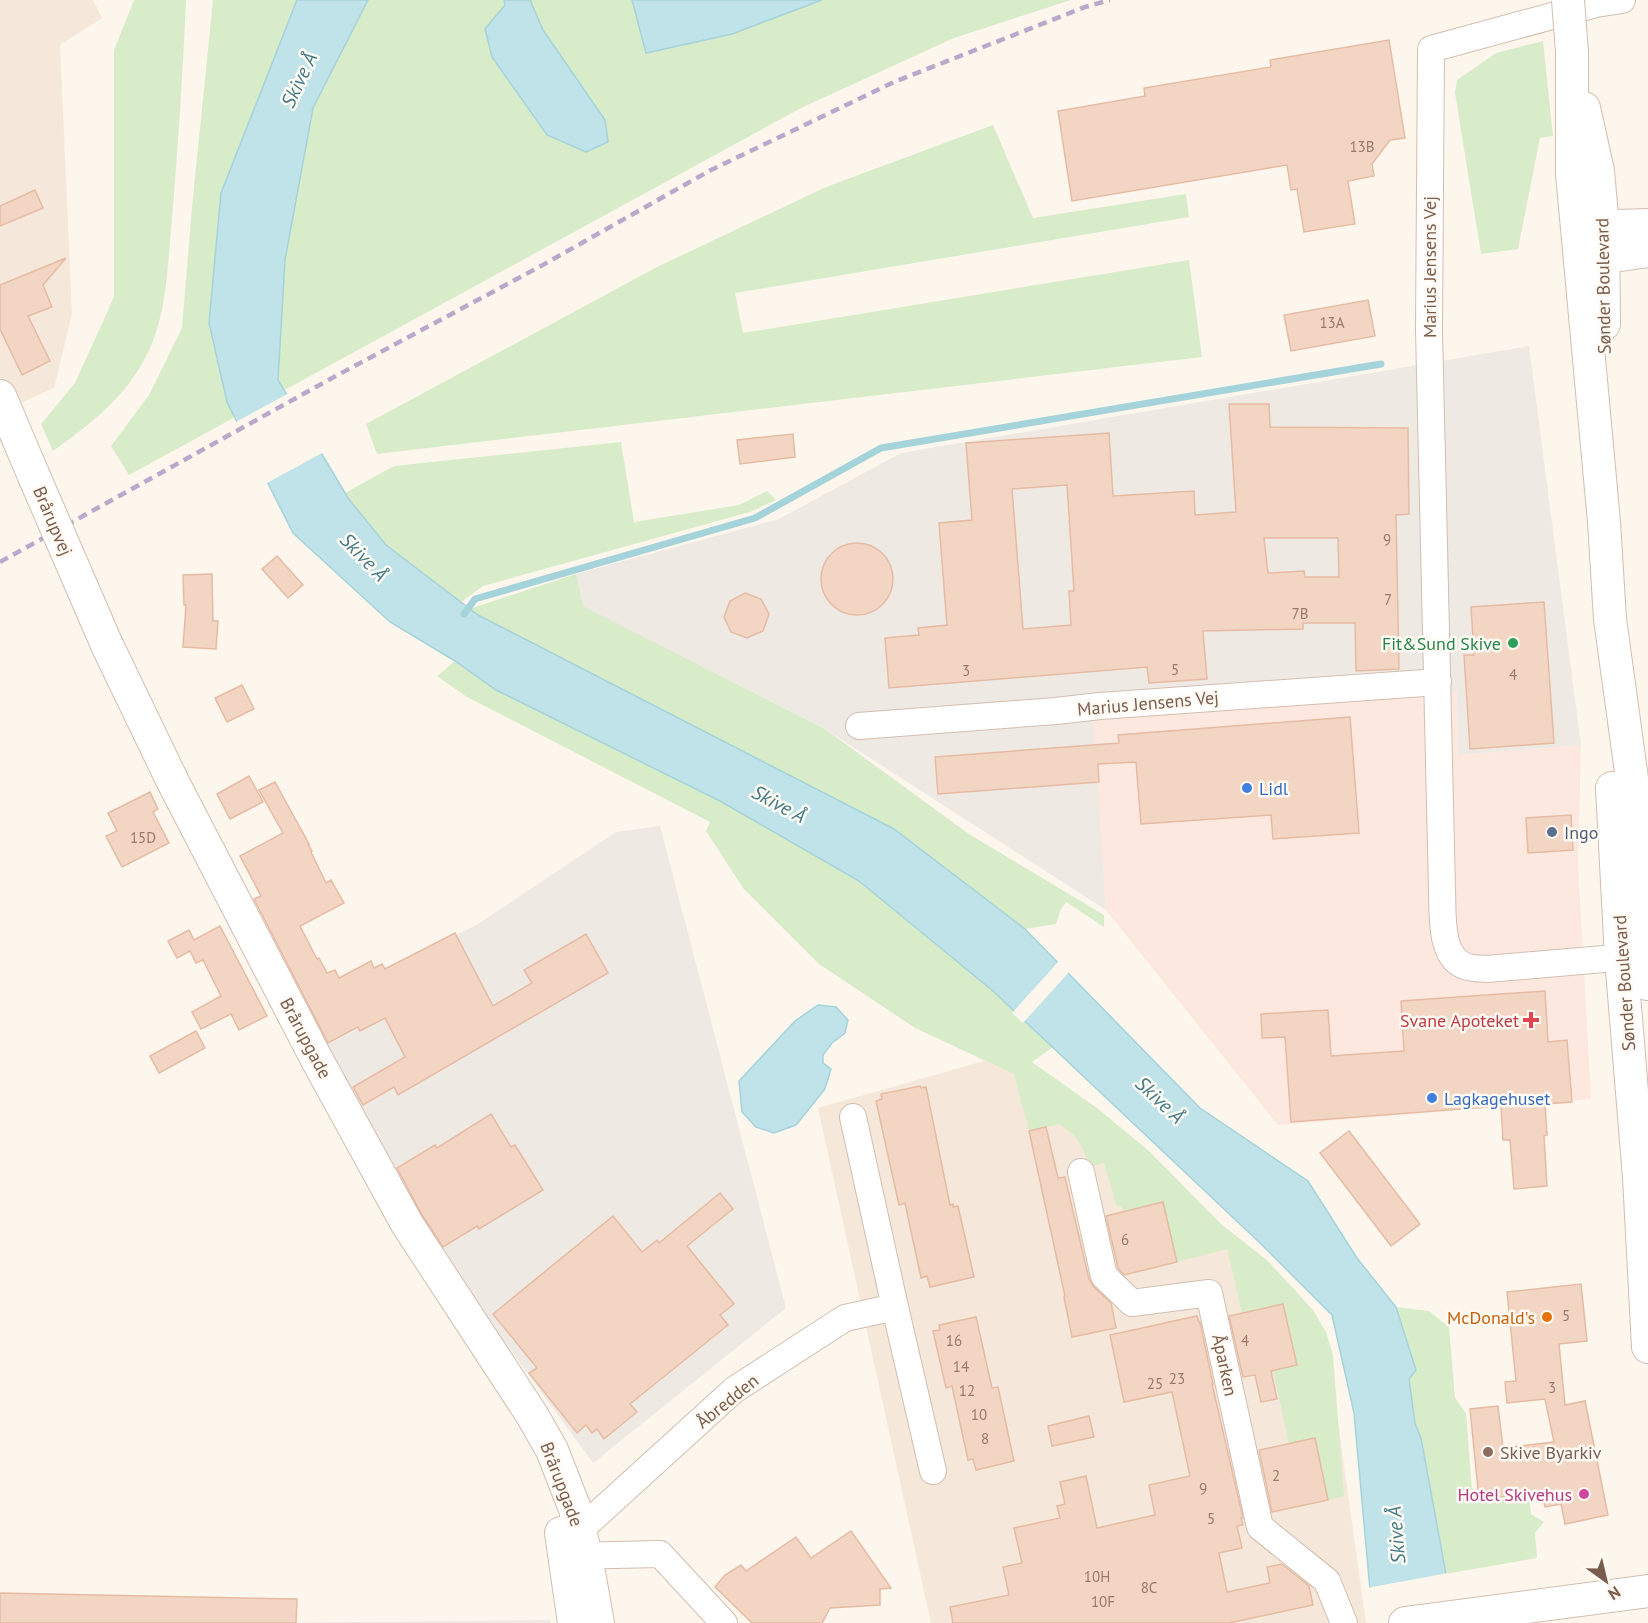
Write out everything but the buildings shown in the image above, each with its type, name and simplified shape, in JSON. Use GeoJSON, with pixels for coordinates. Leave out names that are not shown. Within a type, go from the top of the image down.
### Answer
{"type":"FeatureCollection","features":[{"type":"Feature","properties":{"kind":"street","name":"Sønder Boulevard"},"geometry":{"type":"LineString","coordinates":[[1568,0],[1572,52],[1598,171],[1591,243],[1604,522],[1611,619],[1632,779],[1648,1347]]}},
{"type":"Feature","properties":{"kind":"street","name":"Marius Jensens Vej"},"geometry":{"type":"LineString","coordinates":[[1622,0],[1596,4],[1431,49],[1429,330],[1445,942],[1453,957],[1466,967],[1487,969],[1638,966]]}},
{"type":"Feature","properties":{"kind":"street"},"geometry":{"type":"LineString","coordinates":[[1591,243],[1648,225]]}},
{"type":"Feature","properties":{"kind":"street"},"geometry":{"type":"LineString","coordinates":[[1591,243],[1648,251]]}},
{"type":"Feature","properties":{"kind":"street","name":"Brårupvej"},"geometry":{"type":"LineString","coordinates":[[0,396],[107,645]]}},
{"type":"Feature","properties":{"kind":"street","name":"Brårupgade"},"geometry":{"type":"LineString","coordinates":[[107,645],[173,782],[316,1058],[407,1224],[532,1415],[552,1450],[575,1509],[577,1547],[574,1623]]}},
{"type":"Feature","properties":{"kind":"street","name":"Marius Jensens Vej"},"geometry":{"type":"LineString","coordinates":[[859,726],[1438,682]]}},
{"type":"Feature","properties":{"kind":"street"},"geometry":{"type":"LineString","coordinates":[[853,1117],[933,1471]]}},
{"type":"Feature","properties":{"kind":"street","name":"Åparken"},"geometry":{"type":"LineString","coordinates":[[1081,1172],[1104,1276],[1132,1303],[1209,1293],[1260,1527],[1327,1581],[1344,1623]]}},
{"type":"Feature","properties":{"kind":"street","name":"Åbredden"},"geometry":{"type":"LineString","coordinates":[[577,1547],[734,1390],[845,1318],[895,1307]]}},
{"type":"Feature","properties":{"kind":"street"},"geometry":{"type":"LineString","coordinates":[[577,1547],[660,1554],[724,1623]]}},
{"type":"Feature","properties":{"kind":"street","name":"Brårupgade"},"geometry":{"type":"LineString","coordinates":[[577,1547],[598,1623]]}},
{"type":"Feature","properties":{"kind":"street"},"geometry":{"type":"LineString","coordinates":[[1405,1623],[1648,1591]]}},
{"type":"Feature","properties":{"kind":"shaded area"},"geometry":{"type":"Polygon","coordinates":[[[0,0],[93,0],[102,18],[60,45],[72,314],[54,388],[0,412],[0,0]]]}},
{"type":"Feature","properties":{"kind":"shaded area"},"geometry":{"type":"Polygon","coordinates":[[[1529,346],[1581,745],[1458,755],[1457,692],[1093,717],[1106,910],[825,729],[582,606],[576,574],[779,519],[901,453],[1529,346]]]}},
{"type":"Feature","properties":{"kind":"shaded area"},"geometry":{"type":"Polygon","coordinates":[[[1457,692],[1458,755],[1581,745],[1578,864],[1591,1099],[1278,1125],[1106,910],[1092,717],[1457,692]]]}},
{"type":"Feature","properties":{"kind":"shaded area"},"geometry":{"type":"Polygon","coordinates":[[[660,826],[786,1308],[593,1463],[418,1224],[324,1046],[358,1029],[340,995],[478,924],[616,832],[660,826]]]}},
{"type":"Feature","properties":{"kind":"shaded area"},"geometry":{"type":"Polygon","coordinates":[[[1012,1053],[1275,1274],[1329,1358],[1366,1623],[931,1623],[818,1108],[1012,1053]]]}},
{"type":"Feature","properties":{"kind":"shaded area"},"geometry":{"type":"Polygon","coordinates":[[[550,1620],[551,1623],[243,1623],[550,1620]]]}},
{"type":"Feature","properties":{"kind":"green space"},"geometry":{"type":"Polygon","coordinates":[[[134,0],[186,0],[174,192],[162,311],[143,362],[125,389],[91,422],[53,451],[41,424],[75,383],[114,297],[114,50],[134,0]]]}},
{"type":"Feature","properties":{"kind":"green space"},"geometry":{"type":"Polygon","coordinates":[[[213,0],[504,0],[505,5],[485,30],[543,30],[530,0],[632,0],[646,53],[732,34],[822,0],[1071,0],[954,38],[801,108],[129,475],[111,446],[149,395],[182,328],[213,0]]]}},
{"type":"Feature","properties":{"kind":"green space"},"geometry":{"type":"Polygon","coordinates":[[[1543,41],[1553,136],[1540,138],[1518,249],[1481,254],[1455,93],[1457,80],[1496,53],[1543,41]]]}},
{"type":"Feature","properties":{"kind":"green space"},"geometry":{"type":"Polygon","coordinates":[[[993,125],[1033,218],[1186,194],[1189,217],[735,293],[743,333],[1189,260],[1202,357],[377,454],[366,424],[657,267],[826,187],[993,125]]]}},
{"type":"Feature","properties":{"kind":"green space"},"geometry":{"type":"Polygon","coordinates":[[[621,442],[634,522],[739,505],[767,491],[776,500],[750,512],[483,586],[461,602],[386,545],[345,493],[394,466],[621,442]]]}},
{"type":"Feature","properties":{"kind":"green space"},"geometry":{"type":"Polygon","coordinates":[[[576,574],[583,606],[825,729],[969,834],[1104,915],[1104,927],[1066,902],[1056,924],[1025,929],[894,829],[469,609],[576,574]]]}},
{"type":"Feature","properties":{"kind":"green space"},"geometry":{"type":"Polygon","coordinates":[[[455,661],[496,690],[720,801],[859,881],[993,991],[1053,1047],[1032,1062],[1097,1108],[1149,1151],[1221,1224],[1268,1261],[1313,1310],[1326,1332],[1333,1355],[1344,1496],[1328,1500],[1289,1444],[1273,1371],[1297,1365],[1284,1304],[1242,1313],[1227,1249],[1177,1262],[1163,1202],[1123,1212],[1122,1206],[1117,1207],[1104,1163],[1090,1167],[1082,1147],[1071,1133],[1059,1124],[1029,1131],[1014,1074],[915,1028],[819,964],[743,888],[706,831],[710,822],[467,697],[437,676],[455,661]]]}},
{"type":"Feature","properties":{"kind":"green space"},"geometry":{"type":"Polygon","coordinates":[[[1396,1307],[1429,1311],[1449,1327],[1455,1398],[1466,1413],[1473,1503],[1529,1498],[1531,1514],[1544,1522],[1535,1533],[1537,1558],[1445,1574],[1421,1438],[1415,1423],[1409,1379],[1413,1360],[1396,1307]]]}},
{"type":"Feature","properties":{"kind":"water","name":"Skive Å"},"geometry":{"type":"Polygon","coordinates":[[[297,0],[368,0],[313,108],[285,260],[278,380],[348,498],[386,545],[478,615],[894,829],[1025,929],[1200,1108],[1308,1181],[1357,1258],[1396,1307],[1416,1370],[1409,1379],[1415,1423],[1421,1438],[1455,1623],[1373,1623],[1354,1413],[1332,1315],[1260,1243],[993,991],[859,881],[720,801],[496,690],[455,661],[390,622],[293,533],[227,402],[209,323],[221,193],[297,0]]]}},
{"type":"Feature","properties":{"kind":"water"},"geometry":{"type":"Polygon","coordinates":[[[504,0],[530,0],[543,30],[605,120],[608,142],[586,152],[547,135],[492,57],[485,29],[505,5],[504,0]]]}},
{"type":"Feature","properties":{"kind":"water"},"geometry":{"type":"Polygon","coordinates":[[[632,0],[822,0],[732,34],[646,53],[632,0]]]}},
{"type":"Feature","properties":{"kind":"water"},"geometry":{"type":"Polygon","coordinates":[[[818,1005],[836,1007],[848,1020],[845,1033],[832,1043],[823,1055],[823,1063],[831,1069],[825,1089],[796,1125],[774,1133],[756,1127],[742,1112],[739,1081],[795,1021],[818,1005]]]}},
{"type":"Feature","properties":{"kind":"pier"},"geometry":{"type":"Polygon","coordinates":[[[289,393],[324,452],[265,484],[234,423],[289,393]]]}},
{"type":"Feature","properties":{"kind":"pier"},"geometry":{"type":"Polygon","coordinates":[[[1060,960],[1070,971],[1023,1023],[1012,1013],[1060,960]]]}},
{"type":"Feature","properties":{"kind":"pier"},"geometry":{"type":"Polygon","coordinates":[[[1448,1573],[1458,1623],[1370,1623],[1367,1588],[1448,1573]]]}},
{"type":"Feature","properties":{"kind":"waterway"},"geometry":{"type":"LineString","coordinates":[[464,614],[475,599],[755,518],[881,448],[1381,364]]}},
{"type":"Feature","properties":{"kind":"railway"},"geometry":{"type":"LineString","coordinates":[[0,562],[334,377],[541,266],[711,170],[894,82],[1085,7],[1110,0]]}},
{"type":"Feature","properties":{"kind":"place","name":"Fit&Sund Skive"},"geometry":{"type":"Point","coordinates":[1513,643]}},
{"type":"Feature","properties":{"kind":"place","name":"Lidl"},"geometry":{"type":"Point","coordinates":[1247,788]}},
{"type":"Feature","properties":{"kind":"place","name":"Ingo"},"geometry":{"type":"Point","coordinates":[1552,832]}},
{"type":"Feature","properties":{"kind":"place","name":"Svane Apoteket"},"geometry":{"type":"Point","coordinates":[1531,1020]}},
{"type":"Feature","properties":{"kind":"place","name":"Lagkagehuset"},"geometry":{"type":"Point","coordinates":[1432,1098]}},
{"type":"Feature","properties":{"kind":"place","name":"McDonald's"},"geometry":{"type":"Point","coordinates":[1547,1317]}},
{"type":"Feature","properties":{"kind":"place","name":"Skive Byarkiv"},"geometry":{"type":"Point","coordinates":[1488,1452]}},
{"type":"Feature","properties":{"kind":"place","name":"Hotel Skivehus"},"geometry":{"type":"Point","coordinates":[1584,1494]}}]}
